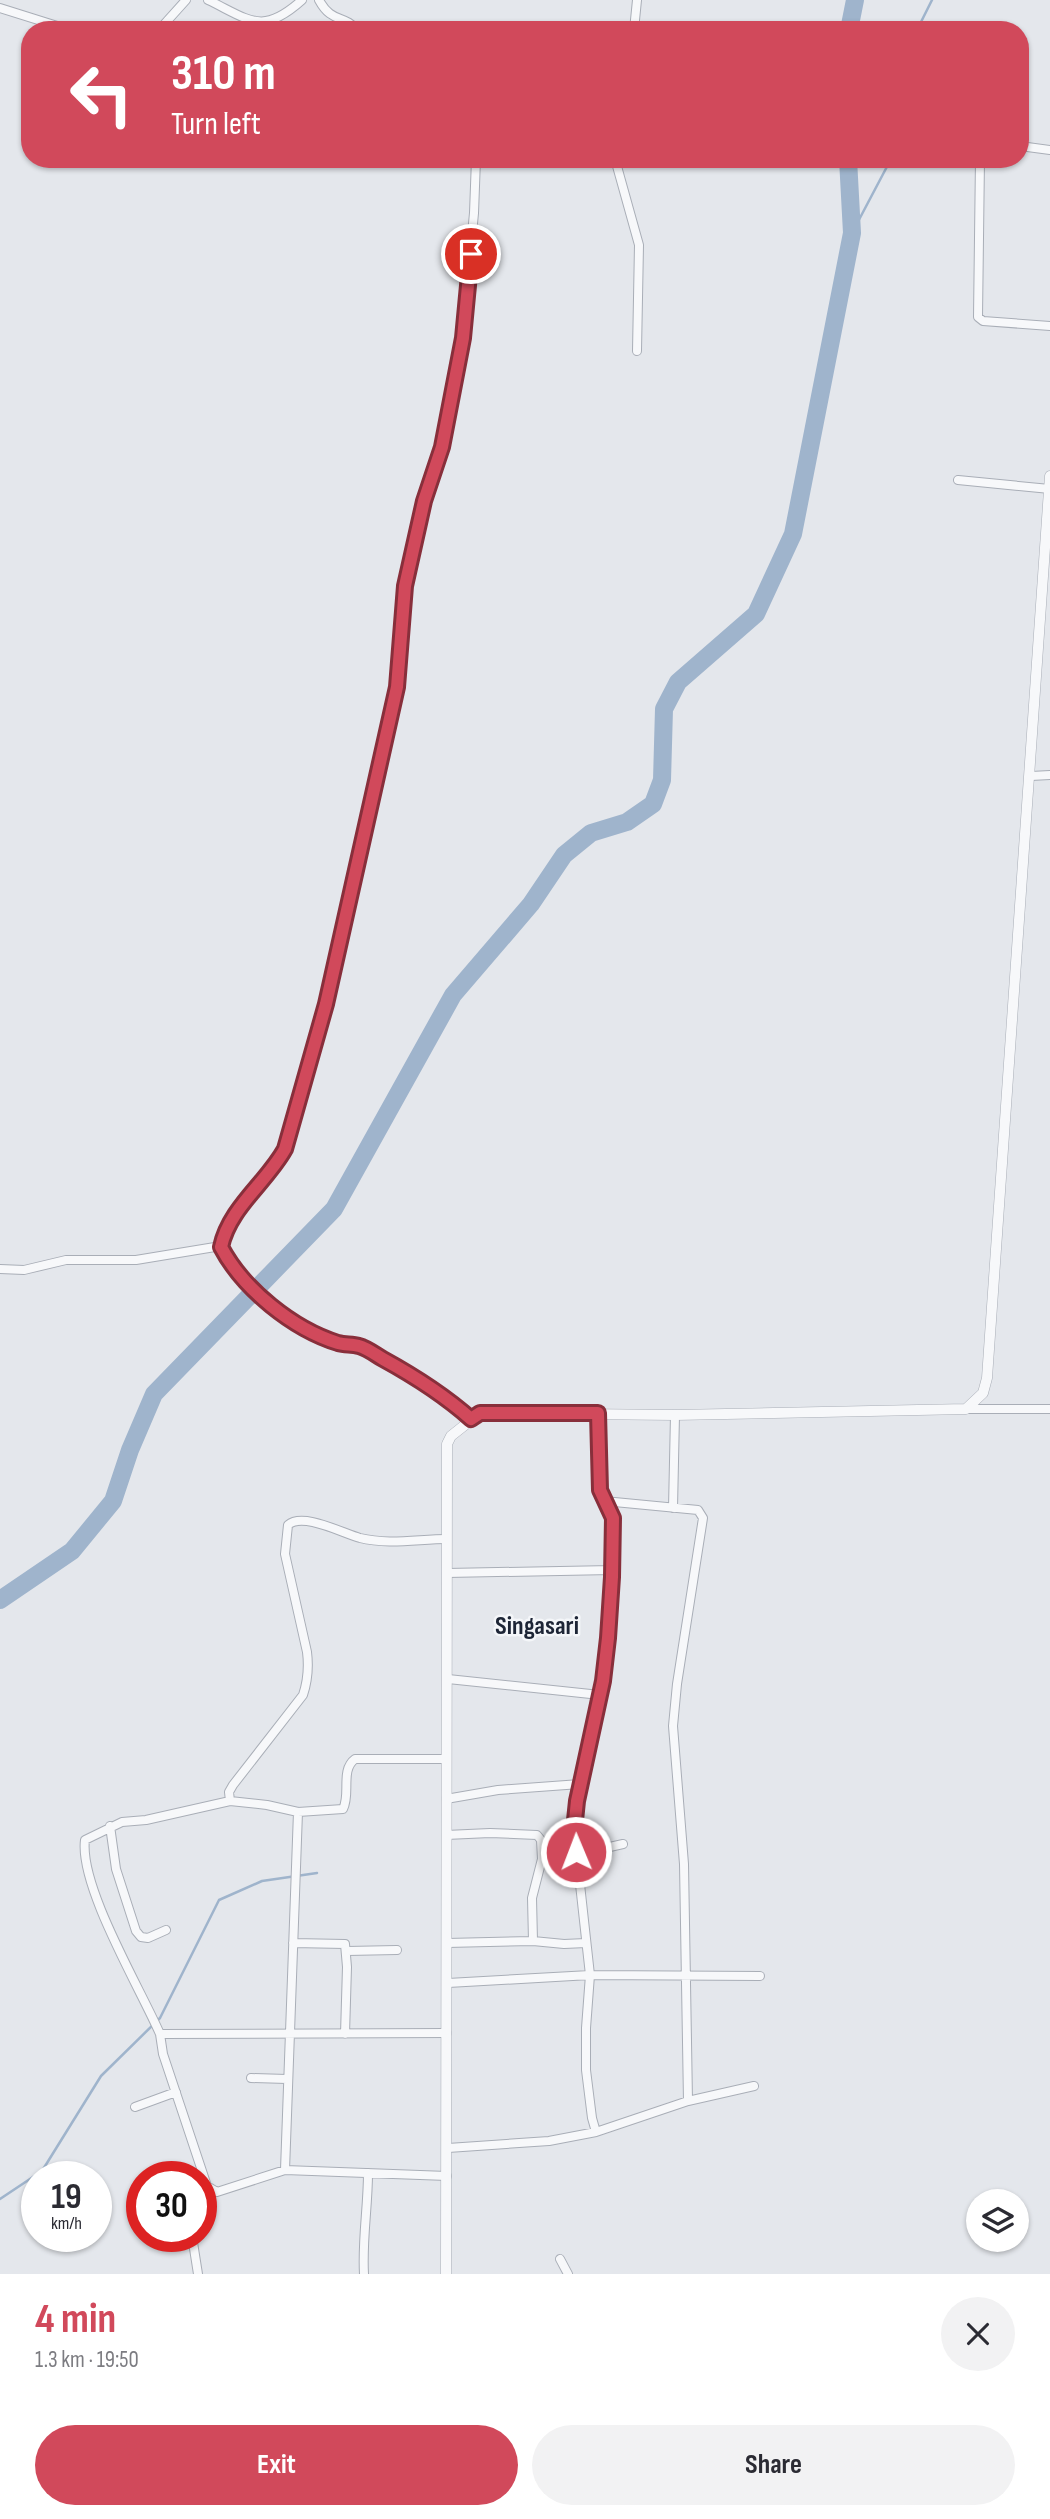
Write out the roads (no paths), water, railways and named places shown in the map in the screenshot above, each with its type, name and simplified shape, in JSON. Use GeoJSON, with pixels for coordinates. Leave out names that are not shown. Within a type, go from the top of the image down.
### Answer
{"type":"FeatureCollection","features":[{"type":"Feature","properties":{"kind":"street"},"geometry":{"type":"LineString","coordinates":[[167,21],[186,0]]}},
{"type":"Feature","properties":{"kind":"street"},"geometry":{"type":"LineString","coordinates":[[208,0],[251,21]]}},
{"type":"Feature","properties":{"kind":"street"},"geometry":{"type":"LineString","coordinates":[[271,21],[284,15],[302,0]]}},
{"type":"Feature","properties":{"kind":"street"},"geometry":{"type":"LineString","coordinates":[[319,0],[327,14],[340,21]]}},
{"type":"Feature","properties":{"kind":"street"},"geometry":{"type":"LineString","coordinates":[[636,21],[637,0]]}},
{"type":"Feature","properties":{"kind":"street"},"geometry":{"type":"LineString","coordinates":[[0,8],[41,21]]}},
{"type":"Feature","properties":{"kind":"street"},"geometry":{"type":"LineString","coordinates":[[1029,147],[1050,150]]}},
{"type":"Feature","properties":{"kind":"street"},"geometry":{"type":"LineString","coordinates":[[221,1247],[226,1231],[238,1212],[275,1166],[285,1149],[326,1004],[397,687],[407,572],[424,501],[442,447],[458,365],[471,254],[476,168]]}},
{"type":"Feature","properties":{"kind":"street"},"geometry":{"type":"LineString","coordinates":[[618,168],[639,245],[637,351]]}},
{"type":"Feature","properties":{"kind":"street"},"geometry":{"type":"LineString","coordinates":[[980,168],[978,317],[983,321],[1050,326]]}},
{"type":"Feature","properties":{"kind":"street"},"geometry":{"type":"LineString","coordinates":[[966,1409],[982,1394],[987,1378],[1050,476]]}},
{"type":"Feature","properties":{"kind":"street"},"geometry":{"type":"LineString","coordinates":[[958,480],[1049,489]]}},
{"type":"Feature","properties":{"kind":"street"},"geometry":{"type":"LineString","coordinates":[[1031,776],[1050,775]]}},
{"type":"Feature","properties":{"kind":"street"},"geometry":{"type":"LineString","coordinates":[[0,1269],[24,1270],[66,1260],[136,1260],[221,1247]]}},
{"type":"Feature","properties":{"kind":"street"},"geometry":{"type":"LineString","coordinates":[[221,1247],[239,1274],[276,1309],[312,1333],[341,1345],[359,1346],[387,1361],[449,1400],[471,1419]]}},
{"type":"Feature","properties":{"kind":"street"},"geometry":{"type":"LineString","coordinates":[[446,2274],[447,1444],[452,1436],[480,1413],[675,1415],[1050,1409]]}},
{"type":"Feature","properties":{"kind":"street"},"geometry":{"type":"LineString","coordinates":[[596,2132],[586,2070],[590,1975],[574,1830],[580,1784],[600,1695],[608,1638],[612,1570],[613,1518],[600,1490],[598,1413]]}},
{"type":"Feature","properties":{"kind":"street"},"geometry":{"type":"LineString","coordinates":[[673,1508],[675,1415]]}},
{"type":"Feature","properties":{"kind":"street"},"geometry":{"type":"LineString","coordinates":[[604,1501],[698,1510],[704,1518],[677,1684],[673,1726],[684,1864],[688,2101]]}},
{"type":"Feature","properties":{"kind":"street"},"geometry":{"type":"LineString","coordinates":[[230,1801],[229,1792],[233,1785],[303,1695],[306,1684],[309,1668],[307,1652],[285,1554],[288,1525],[297,1520],[312,1522],[362,1538],[391,1541],[447,1539]]}},
{"type":"Feature","properties":{"kind":"street"},"geometry":{"type":"LineString","coordinates":[[447,1573],[612,1570]]}},
{"type":"Feature","properties":{"kind":"street"},"geometry":{"type":"LineString","coordinates":[[448,1679],[600,1695]]}},
{"type":"Feature","properties":{"kind":"street"},"geometry":{"type":"LineString","coordinates":[[196,2161],[152,2014],[103,1916],[85,1861],[85,1840],[122,1822],[146,1820],[230,1801],[298,1812],[343,1809],[347,1801],[348,1769],[355,1759],[446,1759]]}},
{"type":"Feature","properties":{"kind":"street"},"geometry":{"type":"LineString","coordinates":[[446,1799],[498,1790],[580,1784]]}},
{"type":"Feature","properties":{"kind":"street"},"geometry":{"type":"LineString","coordinates":[[285,2170],[298,1812]]}},
{"type":"Feature","properties":{"kind":"street"},"geometry":{"type":"LineString","coordinates":[[110,1826],[120,1881],[136,1931],[145,1938],[166,1930]]}},
{"type":"Feature","properties":{"kind":"street"},"geometry":{"type":"LineString","coordinates":[[446,1835],[537,1835],[541,1840],[542,1859],[532,1898],[533,1941]]}},
{"type":"Feature","properties":{"kind":"street"},"geometry":{"type":"LineString","coordinates":[[542,1859],[576,1858],[592,1851],[623,1844]]}},
{"type":"Feature","properties":{"kind":"street"},"geometry":{"type":"LineString","coordinates":[[293,1943],[342,1943],[346,1951],[345,2034]]}},
{"type":"Feature","properties":{"kind":"street"},"geometry":{"type":"LineString","coordinates":[[447,1943],[586,1943]]}},
{"type":"Feature","properties":{"kind":"street"},"geometry":{"type":"LineString","coordinates":[[346,1951],[397,1950]]}},
{"type":"Feature","properties":{"kind":"street"},"geometry":{"type":"LineString","coordinates":[[448,1983],[590,1975],[760,1976]]}},
{"type":"Feature","properties":{"kind":"street"},"geometry":{"type":"LineString","coordinates":[[158,2030],[447,2033]]}},
{"type":"Feature","properties":{"kind":"street"},"geometry":{"type":"LineString","coordinates":[[251,2078],[287,2079]]}},
{"type":"Feature","properties":{"kind":"street"},"geometry":{"type":"LineString","coordinates":[[448,2148],[549,2141],[596,2132],[688,2101],[754,2086]]}},
{"type":"Feature","properties":{"kind":"street"},"geometry":{"type":"LineString","coordinates":[[135,2107],[176,2092]]}},
{"type":"Feature","properties":{"kind":"street"},"geometry":{"type":"LineString","coordinates":[[217,2192],[285,2170],[447,2176]]}},
{"type":"Feature","properties":{"kind":"street"},"geometry":{"type":"LineString","coordinates":[[364,2274],[362,2250],[368,2173]]}},
{"type":"Feature","properties":{"kind":"street"},"geometry":{"type":"LineString","coordinates":[[195,2252],[198,2274]]}},
{"type":"Feature","properties":{"kind":"street"},"geometry":{"type":"LineString","coordinates":[[560,2259],[568,2274]]}},
{"type":"Feature","properties":{"kind":"waterway"},"geometry":{"type":"LineString","coordinates":[[851,21],[855,0]]}},
{"type":"Feature","properties":{"kind":"waterway"},"geometry":{"type":"LineString","coordinates":[[922,21],[932,0]]}},
{"type":"Feature","properties":{"kind":"waterway"},"geometry":{"type":"LineString","coordinates":[[0,1600],[72,1551],[113,1501],[130,1450],[154,1394],[334,1209],[453,995],[531,904],[564,855],[591,833],[627,822],[653,804],[662,780],[664,709],[678,682],[756,614],[793,534],[852,233],[848,168]]}},
{"type":"Feature","properties":{"kind":"waterway"},"geometry":{"type":"LineString","coordinates":[[852,233],[886,168]]}},
{"type":"Feature","properties":{"kind":"waterway"},"geometry":{"type":"LineString","coordinates":[[0,2199],[42,2171],[101,2076],[160,2018],[219,1900],[262,1881],[317,1873]]}},
{"type":"Feature","properties":{"kind":"district","name":"Singasari"},"geometry":{"type":"Point","coordinates":[537,1625]}}]}
